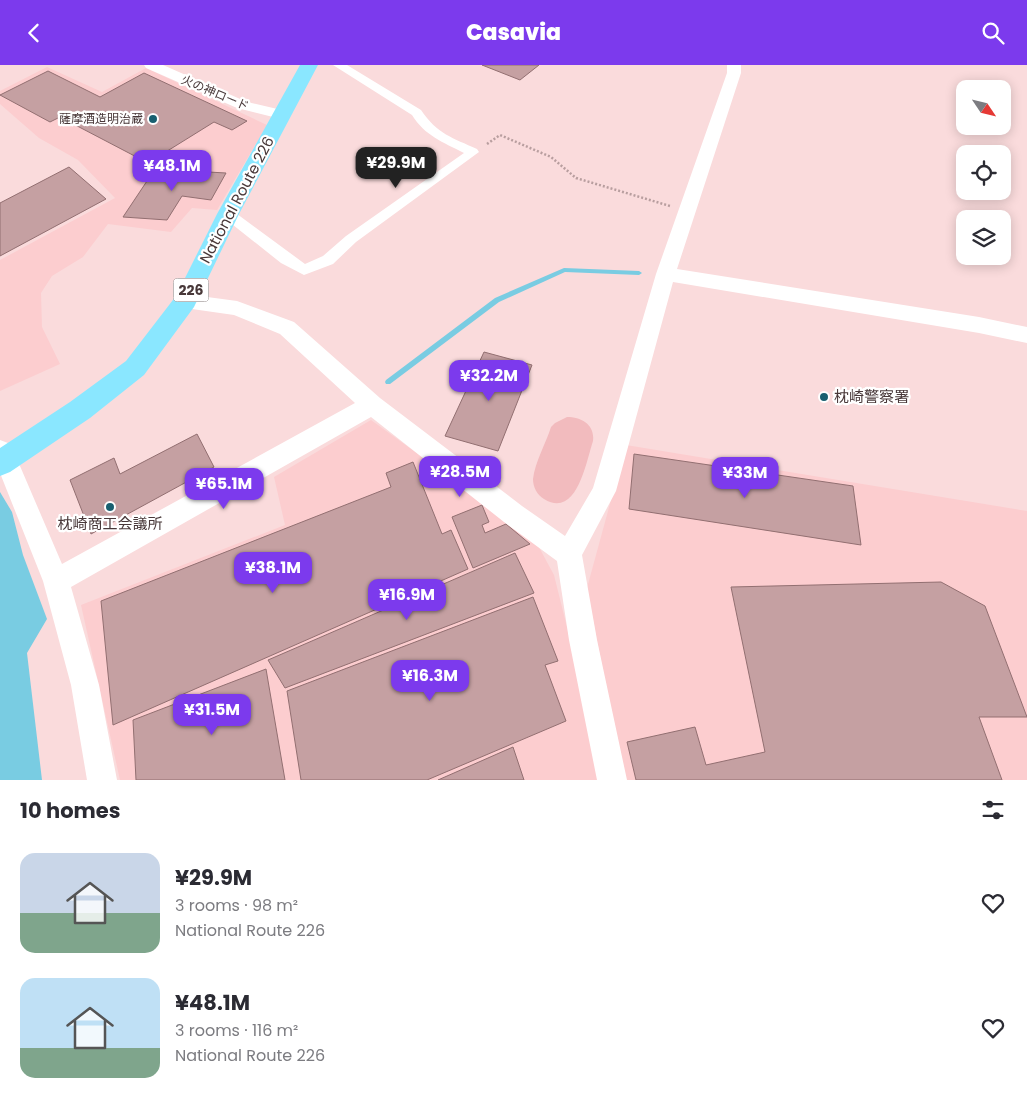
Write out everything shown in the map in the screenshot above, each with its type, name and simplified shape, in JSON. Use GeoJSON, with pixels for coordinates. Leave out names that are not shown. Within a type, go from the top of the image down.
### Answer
{"type":"FeatureCollection","features":[{"type":"Feature","properties":{"kind":"highway","name":"National Route 226"},"geometry":{"type":"LineString","coordinates":[[2,457],[80,410],[135,368],[185,301],[228,214],[309,65]]}},
{"type":"Feature","properties":{"kind":"street","name":"火の神ロード"},"geometry":{"type":"LineString","coordinates":[[151,65],[242,105],[281,114]]}},
{"type":"Feature","properties":{"kind":"street"},"geometry":{"type":"LineString","coordinates":[[339,65],[417,113],[421,121],[439,139],[473,152]]}},
{"type":"Feature","properties":{"kind":"street"},"geometry":{"type":"LineString","coordinates":[[612,780],[583,640],[569,554],[604,491],[666,274],[734,73],[734,65]]}},
{"type":"Feature","properties":{"kind":"street"},"geometry":{"type":"LineString","coordinates":[[228,214],[286,259],[304,269],[328,260],[351,239],[473,152]]}},
{"type":"Feature","properties":{"kind":"street"},"geometry":{"type":"LineString","coordinates":[[666,274],[979,325],[1027,335]]}},
{"type":"Feature","properties":{"kind":"street"},"geometry":{"type":"LineString","coordinates":[[185,301],[237,308],[287,328],[372,405],[513,514],[569,554]]}},
{"type":"Feature","properties":{"kind":"street"},"geometry":{"type":"LineString","coordinates":[[56,581],[372,405]]}},
{"type":"Feature","properties":{"kind":"street"},"geometry":{"type":"LineString","coordinates":[[2,457],[56,581],[85,685],[102,780]]}},
{"type":"Feature","properties":{"kind":"path"},"geometry":{"type":"LineString","coordinates":[[473,152],[500,135],[551,157],[576,178],[646,197],[687,212]]}},
{"type":"Feature","properties":{"kind":"shaded area"},"geometry":{"type":"Polygon","coordinates":[[[47,67],[102,92],[146,68],[267,125],[217,210],[192,208],[171,232],[108,224],[83,257],[52,276],[41,293],[42,327],[60,364],[0,391],[0,260],[115,198],[78,160],[39,138],[0,104],[0,91],[47,67]]]}},
{"type":"Feature","properties":{"kind":"shaded area"},"geometry":{"type":"Polygon","coordinates":[[[567,417],[582,420],[590,426],[593,441],[583,474],[572,495],[565,501],[555,503],[544,499],[537,493],[533,479],[538,459],[551,427],[567,417]]]}},
{"type":"Feature","properties":{"kind":"shaded area"},"geometry":{"type":"Polygon","coordinates":[[[371,420],[534,538],[554,575],[591,724],[602,780],[120,780],[81,605],[285,525],[274,477],[371,420]]]}},
{"type":"Feature","properties":{"kind":"shaded area"},"geometry":{"type":"Polygon","coordinates":[[[626,445],[1027,511],[1027,780],[624,780],[587,588],[626,445]]]}},
{"type":"Feature","properties":{"kind":"water"},"geometry":{"type":"Polygon","coordinates":[[[0,492],[12,512],[23,555],[47,619],[27,653],[42,780],[0,780],[0,492]]]}},
{"type":"Feature","properties":{"kind":"building"},"geometry":{"type":"Polygon","coordinates":[[[482,65],[539,65],[520,80],[482,65]]]}},
{"type":"Feature","properties":{"kind":"building","name":"薩摩酒造明治蔵"},"geometry":{"type":"Polygon","coordinates":[[[48,71],[100,97],[144,73],[247,121],[232,130],[214,122],[148,163],[60,117],[50,122],[0,95],[48,71]]]}},
{"type":"Feature","properties":{"kind":"building"},"geometry":{"type":"Polygon","coordinates":[[[69,167],[106,199],[0,256],[0,203],[69,167]]]}},
{"type":"Feature","properties":{"kind":"building"},"geometry":{"type":"Polygon","coordinates":[[[155,169],[226,173],[211,200],[182,196],[167,220],[123,217],[155,169]]]}},
{"type":"Feature","properties":{"kind":"building"},"geometry":{"type":"Polygon","coordinates":[[[484,352],[532,365],[498,451],[445,436],[484,352]]]}},
{"type":"Feature","properties":{"kind":"building","name":"枕崎商工会議所"},"geometry":{"type":"Polygon","coordinates":[[[197,434],[214,467],[91,534],[70,480],[114,458],[120,474],[197,434]]]}},
{"type":"Feature","properties":{"kind":"building"},"geometry":{"type":"Polygon","coordinates":[[[634,454],[853,486],[861,545],[629,509],[634,454]]]}},
{"type":"Feature","properties":{"kind":"building"},"geometry":{"type":"Polygon","coordinates":[[[413,462],[442,534],[451,530],[468,569],[113,725],[101,601],[391,487],[386,473],[413,462]]]}},
{"type":"Feature","properties":{"kind":"building"},"geometry":{"type":"Polygon","coordinates":[[[482,505],[489,522],[482,525],[485,533],[506,524],[530,544],[473,568],[452,517],[482,505]]]}},
{"type":"Feature","properties":{"kind":"building"},"geometry":{"type":"Polygon","coordinates":[[[515,553],[534,593],[285,688],[268,660],[515,553]]]}},
{"type":"Feature","properties":{"kind":"building"},"geometry":{"type":"Polygon","coordinates":[[[941,582],[985,606],[1027,717],[979,717],[1002,780],[636,780],[627,742],[695,727],[706,765],[765,752],[731,587],[941,582]]]}},
{"type":"Feature","properties":{"kind":"building"},"geometry":{"type":"Polygon","coordinates":[[[533,597],[558,661],[545,665],[566,721],[427,780],[301,780],[287,691],[533,597]]]}},
{"type":"Feature","properties":{"kind":"building"},"geometry":{"type":"Polygon","coordinates":[[[266,669],[285,780],[136,780],[133,720],[266,669]]]}},
{"type":"Feature","properties":{"kind":"building"},"geometry":{"type":"Polygon","coordinates":[[[513,747],[524,780],[438,780],[513,747]]]}},
{"type":"Feature","properties":{"kind":"waterway"},"geometry":{"type":"LineString","coordinates":[[388,382],[497,300],[564,270],[639,273]]}},
{"type":"Feature","properties":{"kind":"place","name":"薩摩酒造明治蔵"},"geometry":{"type":"Point","coordinates":[153,119]}},
{"type":"Feature","properties":{"kind":"place","name":"枕崎警察署"},"geometry":{"type":"Point","coordinates":[824,397]}},
{"type":"Feature","properties":{"kind":"place","name":"枕崎商工会議所"},"geometry":{"type":"Point","coordinates":[110,507]}}]}
